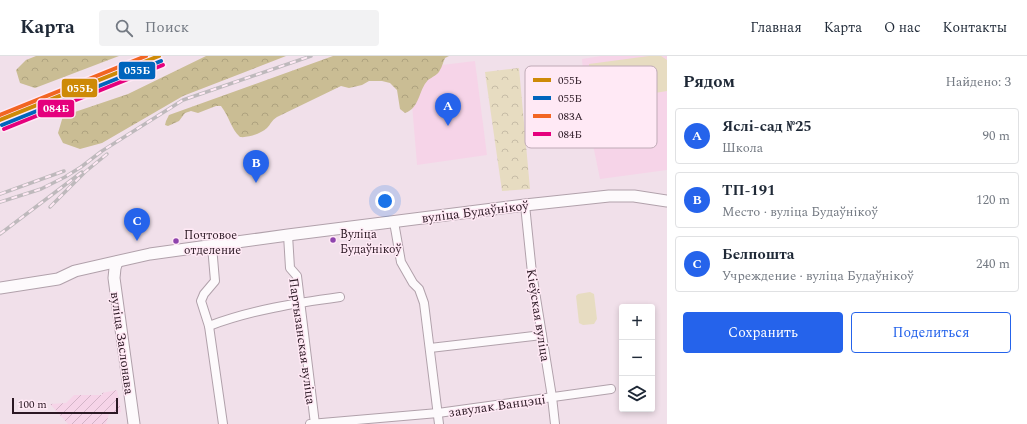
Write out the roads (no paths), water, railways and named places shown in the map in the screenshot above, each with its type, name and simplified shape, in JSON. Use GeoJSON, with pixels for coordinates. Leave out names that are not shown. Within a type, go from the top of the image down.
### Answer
{"type":"FeatureCollection","features":[{"type":"Feature","properties":{"kind":"main road","name":"вуліца Будаўнікоў"},"geometry":{"type":"LineString","coordinates":[[0,288],[58,279],[75,271],[150,254],[288,235],[608,196],[634,196],[667,201]]}},
{"type":"Feature","properties":{"kind":"main road","name":"вуліца Заслонава"},"geometry":{"type":"LineString","coordinates":[[117,262],[114,278],[134,424]]}},
{"type":"Feature","properties":{"kind":"street","name":"Кіеўская вуліца"},"geometry":{"type":"LineString","coordinates":[[525,205],[529,253],[555,424]]}},
{"type":"Feature","properties":{"kind":"street"},"geometry":{"type":"LineString","coordinates":[[394,222],[401,262],[413,283],[419,289],[424,303],[439,424]]}},
{"type":"Feature","properties":{"kind":"street","name":"Партызанская вуліца"},"geometry":{"type":"LineString","coordinates":[[288,235],[290,268],[297,276],[313,424]]}},
{"type":"Feature","properties":{"kind":"street"},"geometry":{"type":"LineString","coordinates":[[212,246],[215,281],[204,294],[201,301],[209,326],[223,424]]}},
{"type":"Feature","properties":{"kind":"street"},"geometry":{"type":"LineString","coordinates":[[209,326],[230,318],[300,302],[340,297]]}},
{"type":"Feature","properties":{"kind":"street"},"geometry":{"type":"LineString","coordinates":[[430,348],[542,335]]}},
{"type":"Feature","properties":{"kind":"street","name":"завулак Ванцэці"},"geometry":{"type":"LineString","coordinates":[[313,424],[438,412],[552,398],[611,388]]}},
{"type":"Feature","properties":{"kind":"railway"},"geometry":{"type":"LineString","coordinates":[[0,202],[41,189],[65,177],[102,151],[183,100],[311,56]]}},
{"type":"Feature","properties":{"kind":"railway"},"geometry":{"type":"LineString","coordinates":[[50,207],[85,172],[107,154]]}},
{"type":"Feature","properties":{"kind":"railway"},"geometry":{"type":"LineString","coordinates":[[0,194],[64,171]]}},
{"type":"Feature","properties":{"kind":"railway"},"geometry":{"type":"LineString","coordinates":[[0,234],[82,172]]}},
{"type":"Feature","properties":{"kind":"place","name":"Яслі-сад №25"},"geometry":{"type":"Point","coordinates":[448,126]}},
{"type":"Feature","properties":{"kind":"place","name":"ТП-191"},"geometry":{"type":"Point","coordinates":[256,183]}},
{"type":"Feature","properties":{"kind":"place","name":"Вуліца Будаўнікоў"},"geometry":{"type":"Point","coordinates":[333,240]}},
{"type":"Feature","properties":{"kind":"place","name":"Белпошта"},"geometry":{"type":"Point","coordinates":[137,241]}},
{"type":"Feature","properties":{"kind":"place","name":"Почтовое отделение"},"geometry":{"type":"Point","coordinates":[176,241]}}]}
